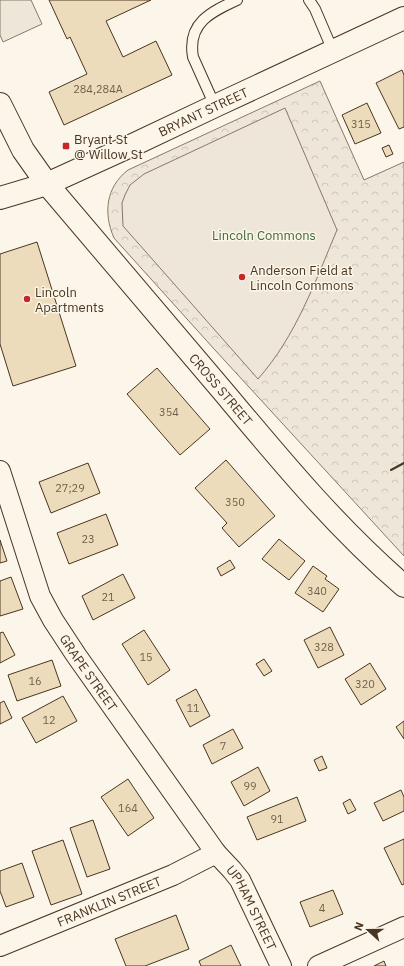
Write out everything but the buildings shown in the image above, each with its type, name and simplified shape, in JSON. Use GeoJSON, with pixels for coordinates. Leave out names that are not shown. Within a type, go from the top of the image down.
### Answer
{"type":"FeatureCollection","features":[{"type":"Feature","properties":{"kind":"main road","name":"BRYANT STREET"},"geometry":{"type":"LineString","coordinates":[[0,198],[47,184],[404,18]]}},
{"type":"Feature","properties":{"kind":"main road","name":"CROSS STREET"},"geometry":{"type":"LineString","coordinates":[[0,104],[23,150],[47,184],[296,480],[352,538],[404,586]]}},
{"type":"Feature","properties":{"kind":"street","name":"GRAPE STREET"},"geometry":{"type":"LineString","coordinates":[[0,471],[40,596],[53,620],[76,655],[216,853]]}},
{"type":"Feature","properties":{"kind":"street","name":"FRANKLIN STREET"},"geometry":{"type":"LineString","coordinates":[[0,946],[173,875],[216,853]]}},
{"type":"Feature","properties":{"kind":"street","name":"UPHAM STREET"},"geometry":{"type":"LineString","coordinates":[[216,853],[240,880],[281,966]]}},
{"type":"Feature","properties":{"kind":"street"},"geometry":{"type":"LineString","coordinates":[[318,966],[404,927]]}},
{"type":"Feature","properties":{"kind":"lane"},"geometry":{"type":"LineString","coordinates":[[215,106],[193,57],[193,37],[198,26],[209,14],[237,0]]}},
{"type":"Feature","properties":{"kind":"lane"},"geometry":{"type":"LineString","coordinates":[[309,0],[315,9],[333,51]]}},
{"type":"Feature","properties":{"kind":"green space","name":"Lincoln Commons"},"geometry":{"type":"Polygon","coordinates":[[[320,81],[364,180],[404,162],[404,556],[114,238],[108,219],[111,192],[115,184],[128,170],[320,81]]]}},
{"type":"Feature","properties":{"kind":"green space","name":"Anderson Field at Lincoln Commons"},"geometry":{"type":"Polygon","coordinates":[[[285,108],[337,230],[304,308],[294,327],[283,345],[258,379],[123,226],[122,203],[130,185],[144,174],[285,108]]]}},
{"type":"Feature","properties":{"kind":"shaded area"},"geometry":{"type":"Polygon","coordinates":[[[0,0],[31,0],[42,24],[3,42],[0,35],[0,0]]]}},
{"type":"Feature","properties":{"kind":"wall"},"geometry":{"type":"LineString","coordinates":[[391,470],[404,463]]}},
{"type":"Feature","properties":{"kind":"place","name":"Bryant St @ Willow St"},"geometry":{"type":"Point","coordinates":[66,146]}},
{"type":"Feature","properties":{"kind":"place","name":"Anderson Field at Lincoln Commons"},"geometry":{"type":"Point","coordinates":[242,277]}},
{"type":"Feature","properties":{"kind":"place","name":"Lincoln Apartments"},"geometry":{"type":"Point","coordinates":[27,299]}}]}
